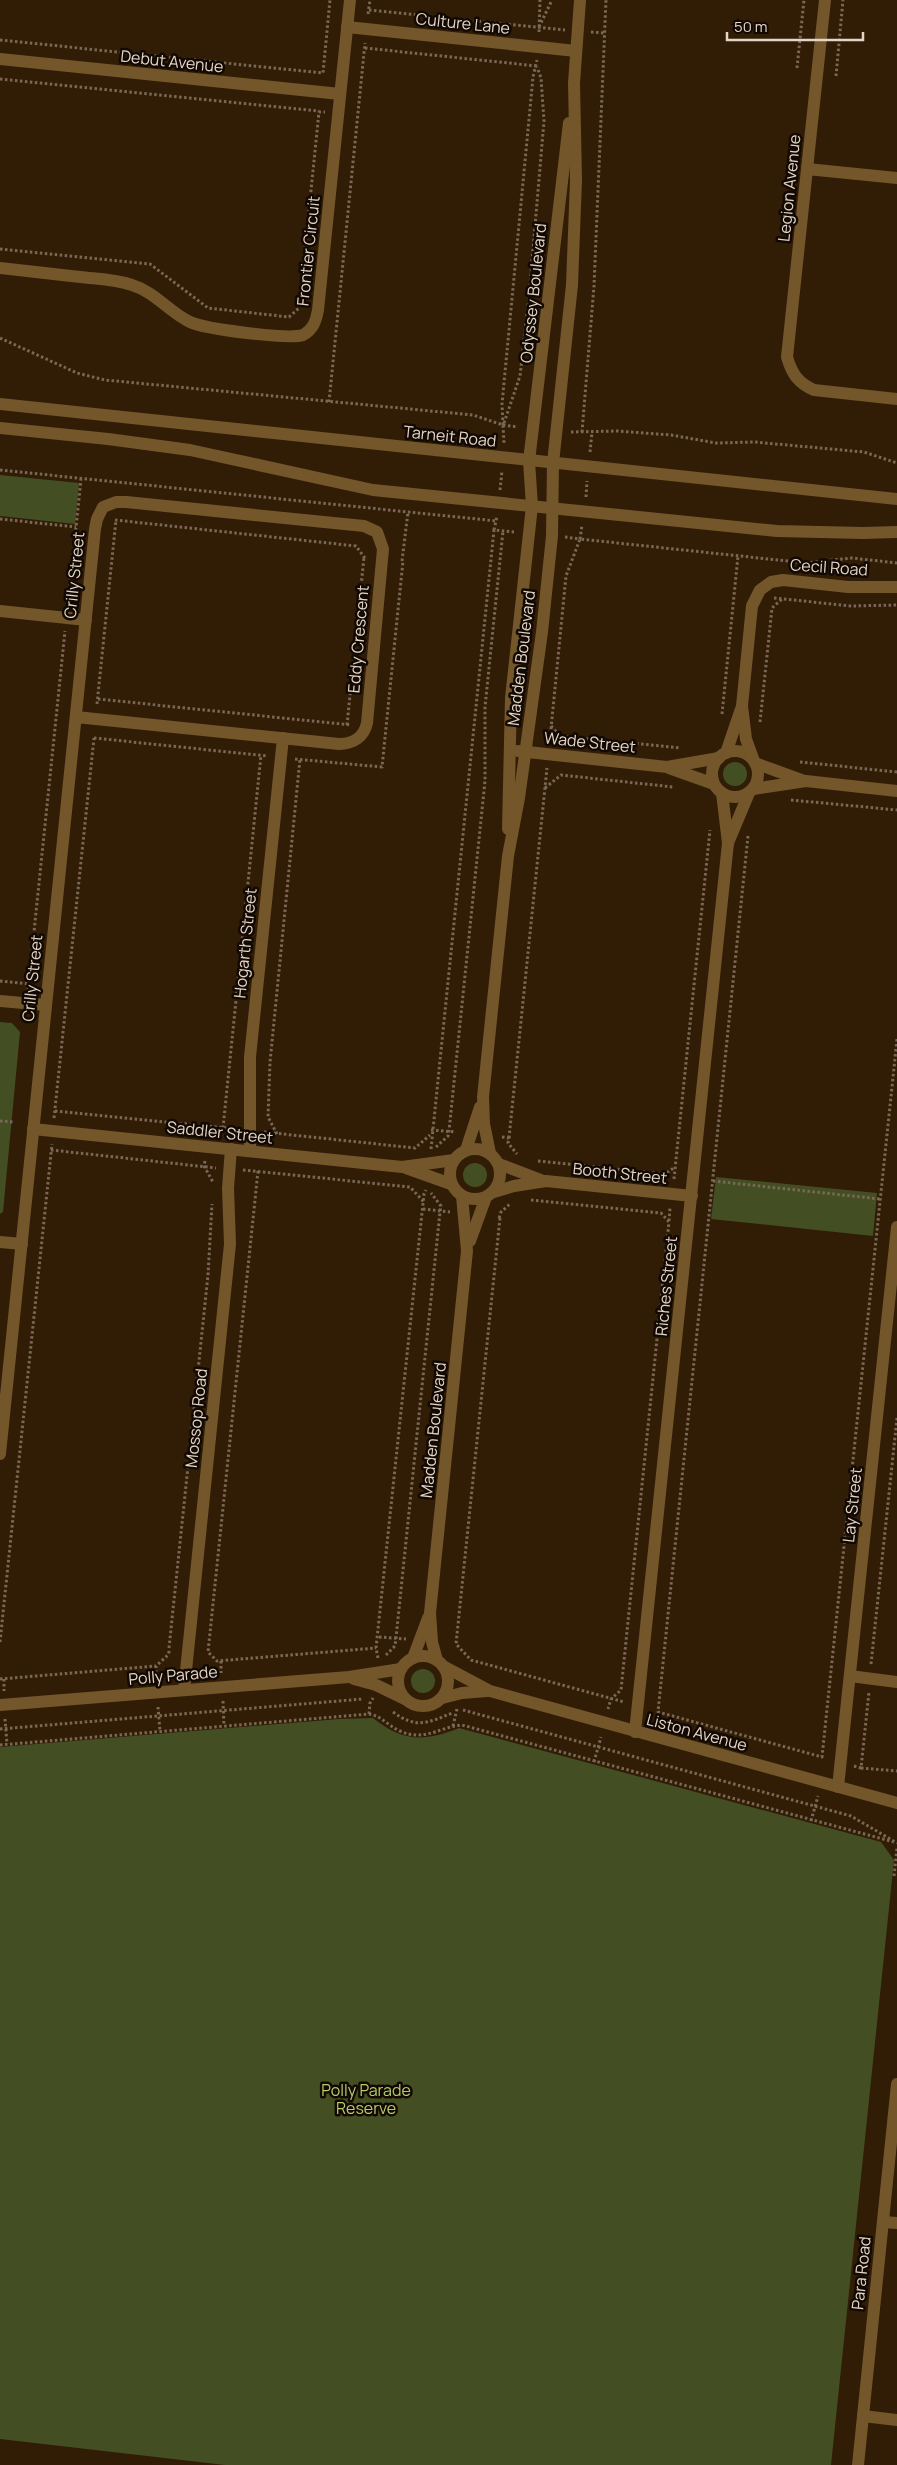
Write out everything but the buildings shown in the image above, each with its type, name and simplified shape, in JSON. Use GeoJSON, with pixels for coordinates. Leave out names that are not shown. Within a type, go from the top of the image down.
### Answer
{"type":"FeatureCollection","features":[{"type":"Feature","properties":{"kind":"street","name":"Frontier Circuit"},"geometry":{"type":"LineString","coordinates":[[0,268],[109,280],[133,285],[150,293],[182,318],[206,328],[286,336],[300,336],[306,333],[316,322],[318,310],[350,0]]}},
{"type":"Feature","properties":{"kind":"street","name":"Odyssey Boulevard"},"geometry":{"type":"LineString","coordinates":[[532,506],[529,461],[551,290],[562,167],[574,83],[580,0]]}},
{"type":"Feature","properties":{"kind":"street","name":"Legion Avenue"},"geometry":{"type":"LineString","coordinates":[[825,0],[787,357],[796,378],[803,385],[814,390],[897,399]]}},
{"type":"Feature","properties":{"kind":"street","name":"Culture Lane"},"geometry":{"type":"LineString","coordinates":[[347,27],[576,51]]}},
{"type":"Feature","properties":{"kind":"street","name":"Debut Avenue"},"geometry":{"type":"LineString","coordinates":[[0,59],[340,94]]}},
{"type":"Feature","properties":{"kind":"street","name":"Odyssey Boulevard"},"geometry":{"type":"LineString","coordinates":[[553,463],[572,285],[576,180],[574,83]]}},
{"type":"Feature","properties":{"kind":"street"},"geometry":{"type":"LineString","coordinates":[[807,169],[897,178]]}},
{"type":"Feature","properties":{"kind":"street","name":"Tarneit Road"},"geometry":{"type":"LineString","coordinates":[[0,404],[897,499]]}},
{"type":"Feature","properties":{"kind":"street"},"geometry":{"type":"LineString","coordinates":[[0,427],[190,450],[373,490],[777,531],[897,532]]}},
{"type":"Feature","properties":{"kind":"street","name":"Madden Boulevard"},"geometry":{"type":"LineString","coordinates":[[490,1153],[486,1135],[483,1097],[508,856],[526,752],[542,632],[553,508],[553,463]]}},
{"type":"Feature","properties":{"kind":"street","name":"Eddy Crescent"},"geometry":{"type":"LineString","coordinates":[[103,507],[116,502],[126,502],[364,526],[377,532],[381,540],[382,559],[366,728]]}},
{"type":"Feature","properties":{"kind":"street","name":"Madden Boulevard"},"geometry":{"type":"LineString","coordinates":[[508,856],[511,698],[532,506]]}},
{"type":"Feature","properties":{"kind":"street","name":"Crilly Street"},"geometry":{"type":"LineString","coordinates":[[0,1454],[96,519],[103,507]]}},
{"type":"Feature","properties":{"kind":"street","name":"Cecil Road"},"geometry":{"type":"LineString","coordinates":[[755,597],[765,586],[783,580],[848,587],[897,587]]}},
{"type":"Feature","properties":{"kind":"street"},"geometry":{"type":"LineString","coordinates":[[751,791],[758,777],[755,762],[746,739],[742,706],[752,606],[755,597]]}},
{"type":"Feature","properties":{"kind":"street"},"geometry":{"type":"LineString","coordinates":[[0,611],[86,620]]}},
{"type":"Feature","properties":{"kind":"street"},"geometry":{"type":"LineString","coordinates":[[742,706],[723,755],[712,770],[718,788],[736,798],[751,791],[806,782],[897,791]]}},
{"type":"Feature","properties":{"kind":"street"},"geometry":{"type":"LineString","coordinates":[[76,717],[344,744],[359,738],[366,728]]}},
{"type":"Feature","properties":{"kind":"street","name":"Hogarth Street"},"geometry":{"type":"LineString","coordinates":[[250,1151],[250,1057],[283,738]]}},
{"type":"Feature","properties":{"kind":"street","name":"Wade Street"},"geometry":{"type":"LineString","coordinates":[[510,750],[666,767],[718,788]]}},
{"type":"Feature","properties":{"kind":"street"},"geometry":{"type":"LineString","coordinates":[[723,755],[742,752],[755,762],[806,782]]}},
{"type":"Feature","properties":{"kind":"street","name":"Wade Street"},"geometry":{"type":"LineString","coordinates":[[666,767],[723,755]]}},
{"type":"Feature","properties":{"kind":"street","name":"Riches Street"},"geometry":{"type":"LineString","coordinates":[[635,1732],[728,843],[718,788]]}},
{"type":"Feature","properties":{"kind":"street","name":"Riches Street"},"geometry":{"type":"LineString","coordinates":[[728,843],[751,791]]}},
{"type":"Feature","properties":{"kind":"street"},"geometry":{"type":"LineString","coordinates":[[0,1001],[46,1006]]}},
{"type":"Feature","properties":{"kind":"street","name":"Madden Boulevard"},"geometry":{"type":"LineString","coordinates":[[466,1150],[483,1097]]}},
{"type":"Feature","properties":{"kind":"street","name":"Saddler Street"},"geometry":{"type":"LineString","coordinates":[[33,1129],[402,1167],[451,1184]]}},
{"type":"Feature","properties":{"kind":"street","name":"Mossop Road"},"geometry":{"type":"LineString","coordinates":[[184,1690],[230,1244],[228,1188],[231,1149]]}},
{"type":"Feature","properties":{"kind":"street"},"geometry":{"type":"LineString","coordinates":[[482,1149],[490,1153],[498,1164],[500,1178],[490,1195],[469,1199],[462,1196],[451,1184],[449,1175],[454,1160],[466,1150],[482,1149]]}},
{"type":"Feature","properties":{"kind":"street","name":"Saddler Street"},"geometry":{"type":"LineString","coordinates":[[402,1167],[454,1160]]}},
{"type":"Feature","properties":{"kind":"street","name":"Booth Street"},"geometry":{"type":"LineString","coordinates":[[498,1164],[546,1181],[692,1196]]}},
{"type":"Feature","properties":{"kind":"street","name":"Booth Street"},"geometry":{"type":"LineString","coordinates":[[490,1195],[514,1192],[546,1181]]}},
{"type":"Feature","properties":{"kind":"street","name":"Madden Boulevard"},"geometry":{"type":"LineString","coordinates":[[467,1251],[479,1215],[490,1195]]}},
{"type":"Feature","properties":{"kind":"street","name":"Madden Boulevard"},"geometry":{"type":"LineString","coordinates":[[440,1663],[432,1642],[430,1613],[467,1251],[462,1196]]}},
{"type":"Feature","properties":{"kind":"street","name":"Lay Street"},"geometry":{"type":"LineString","coordinates":[[838,1787],[897,1227]]}},
{"type":"Feature","properties":{"kind":"street"},"geometry":{"type":"LineString","coordinates":[[0,1242],[22,1244]]}},
{"type":"Feature","properties":{"kind":"street","name":"Madden Boulevard"},"geometry":{"type":"LineString","coordinates":[[414,1658],[430,1613]]}},
{"type":"Feature","properties":{"kind":"street"},"geometry":{"type":"LineString","coordinates":[[421,1656],[440,1663],[449,1682],[442,1698],[428,1706],[420,1706],[405,1698],[398,1684],[401,1669],[414,1658],[421,1656]]}},
{"type":"Feature","properties":{"kind":"street","name":"Liston Avenue"},"geometry":{"type":"LineString","coordinates":[[440,1663],[490,1692],[897,1803]]}},
{"type":"Feature","properties":{"kind":"street","name":"Polly Parade"},"geometry":{"type":"LineString","coordinates":[[0,1705],[349,1677],[401,1669]]}},
{"type":"Feature","properties":{"kind":"street"},"geometry":{"type":"LineString","coordinates":[[850,1676],[897,1682]]}},
{"type":"Feature","properties":{"kind":"street","name":"Polly Parade"},"geometry":{"type":"LineString","coordinates":[[349,1677],[376,1685],[405,1698]]}},
{"type":"Feature","properties":{"kind":"street","name":"Liston Avenue"},"geometry":{"type":"LineString","coordinates":[[442,1698],[462,1693],[490,1692]]}},
{"type":"Feature","properties":{"kind":"street","name":"Para Road"},"geometry":{"type":"LineString","coordinates":[[858,2465],[897,2084]]}},
{"type":"Feature","properties":{"kind":"street"},"geometry":{"type":"LineString","coordinates":[[883,2222],[897,2223]]}},
{"type":"Feature","properties":{"kind":"street"},"geometry":{"type":"LineString","coordinates":[[863,2416],[897,2420]]}},
{"type":"Feature","properties":{"kind":"path"},"geometry":{"type":"LineString","coordinates":[[0,248],[150,264],[208,308],[289,317],[299,308],[330,0]]}},
{"type":"Feature","properties":{"kind":"path"},"geometry":{"type":"LineString","coordinates":[[329,402],[370,0]]}},
{"type":"Feature","properties":{"kind":"path"},"geometry":{"type":"LineString","coordinates":[[539,27],[540,0]]}},
{"type":"Feature","properties":{"kind":"path"},"geometry":{"type":"LineString","coordinates":[[539,27],[552,0]]}},
{"type":"Feature","properties":{"kind":"path"},"geometry":{"type":"LineString","coordinates":[[582,432],[594,286],[606,0]]}},
{"type":"Feature","properties":{"kind":"path"},"geometry":{"type":"LineString","coordinates":[[797,68],[804,0]]}},
{"type":"Feature","properties":{"kind":"path"},"geometry":{"type":"LineString","coordinates":[[836,76],[843,0]]}},
{"type":"Feature","properties":{"kind":"path"},"geometry":{"type":"LineString","coordinates":[[369,10],[539,27]]}},
{"type":"Feature","properties":{"kind":"path"},"geometry":{"type":"LineString","coordinates":[[0,40],[323,73]]}},
{"type":"Feature","properties":{"kind":"path"},"geometry":{"type":"LineString","coordinates":[[364,48],[537,66]]}},
{"type":"Feature","properties":{"kind":"path"},"geometry":{"type":"LineString","coordinates":[[504,458],[502,404],[533,77],[537,66]]}},
{"type":"Feature","properties":{"kind":"path"},"geometry":{"type":"LineString","coordinates":[[503,426],[520,376],[528,305],[544,121],[541,78],[537,66]]}},
{"type":"Feature","properties":{"kind":"path"},"geometry":{"type":"LineString","coordinates":[[0,79],[319,112]]}},
{"type":"Feature","properties":{"kind":"path"},"geometry":{"type":"LineString","coordinates":[[0,338],[77,373],[93,378],[473,415],[503,426],[533,429]]}},
{"type":"Feature","properties":{"kind":"path"},"geometry":{"type":"LineString","coordinates":[[557,432],[642,433],[716,443],[754,442],[864,452],[897,463]]}},
{"type":"Feature","properties":{"kind":"path"},"geometry":{"type":"LineString","coordinates":[[0,470],[496,521]]}},
{"type":"Feature","properties":{"kind":"path"},"geometry":{"type":"LineString","coordinates":[[26,1004],[81,479]]}},
{"type":"Feature","properties":{"kind":"path"},"geometry":{"type":"LineString","coordinates":[[94,738],[382,767],[408,512]]}},
{"type":"Feature","properties":{"kind":"path"},"geometry":{"type":"LineString","coordinates":[[77,516],[356,546],[364,558],[347,725]]}},
{"type":"Feature","properties":{"kind":"path"},"geometry":{"type":"LineString","coordinates":[[0,519],[76,527]]}},
{"type":"Feature","properties":{"kind":"path"},"geometry":{"type":"LineString","coordinates":[[0,1642],[116,520]]}},
{"type":"Feature","properties":{"kind":"path"},"geometry":{"type":"LineString","coordinates":[[494,530],[503,531],[485,707],[484,781],[449,1131],[448,1136],[431,1150],[429,1147],[432,1130],[494,530]]}},
{"type":"Feature","properties":{"kind":"path"},"geometry":{"type":"LineString","coordinates":[[516,1171],[518,1155],[508,1144],[508,1138],[566,576],[580,539],[806,563],[852,558],[897,563]]}},
{"type":"Feature","properties":{"kind":"path"},"geometry":{"type":"LineString","coordinates":[[721,722],[738,556]]}},
{"type":"Feature","properties":{"kind":"path"},"geometry":{"type":"LineString","coordinates":[[364,558],[403,561]]}},
{"type":"Feature","properties":{"kind":"path"},"geometry":{"type":"LineString","coordinates":[[734,594],[851,606],[897,605]]}},
{"type":"Feature","properties":{"kind":"path"},"geometry":{"type":"LineString","coordinates":[[760,729],[772,608],[782,599]]}},
{"type":"Feature","properties":{"kind":"path"},"geometry":{"type":"LineString","coordinates":[[98,699],[386,729]]}},
{"type":"Feature","properties":{"kind":"path"},"geometry":{"type":"LineString","coordinates":[[551,726],[560,736],[682,748]]}},
{"type":"Feature","properties":{"kind":"path"},"geometry":{"type":"LineString","coordinates":[[223,1128],[261,755]]}},
{"type":"Feature","properties":{"kind":"path"},"geometry":{"type":"LineString","coordinates":[[277,1134],[268,1117],[270,1062],[300,759]]}},
{"type":"Feature","properties":{"kind":"path"},"geometry":{"type":"LineString","coordinates":[[794,761],[897,772]]}},
{"type":"Feature","properties":{"kind":"path"},"geometry":{"type":"LineString","coordinates":[[544,789],[561,775],[678,788]]}},
{"type":"Feature","properties":{"kind":"path"},"geometry":{"type":"LineString","coordinates":[[675,1167],[710,826]]}},
{"type":"Feature","properties":{"kind":"path"},"geometry":{"type":"LineString","coordinates":[[658,1712],[749,833]]}},
{"type":"Feature","properties":{"kind":"path"},"geometry":{"type":"LineString","coordinates":[[0,981],[29,984]]}},
{"type":"Feature","properties":{"kind":"path"},"geometry":{"type":"LineString","coordinates":[[594,1762],[611,1699],[621,1690],[669,1222],[661,1213],[514,1192],[513,1202],[501,1212],[456,1644],[471,1660],[611,1699],[639,1706],[822,1757],[897,1039]]}},
{"type":"Feature","properties":{"kind":"path"},"geometry":{"type":"LineString","coordinates":[[0,1120],[14,1122]]}},
{"type":"Feature","properties":{"kind":"path"},"geometry":{"type":"LineString","coordinates":[[432,1130],[472,1134]]}},
{"type":"Feature","properties":{"kind":"path"},"geometry":{"type":"LineString","coordinates":[[486,1135],[508,1138]]}},
{"type":"Feature","properties":{"kind":"path"},"geometry":{"type":"LineString","coordinates":[[536,1161],[665,1174],[675,1167],[714,1171]]}},
{"type":"Feature","properties":{"kind":"path"},"geometry":{"type":"LineString","coordinates":[[204,1166],[213,1182],[212,1190]]}},
{"type":"Feature","properties":{"kind":"path"},"geometry":{"type":"LineString","coordinates":[[258,1171],[208,1652],[218,1661],[376,1648]]}},
{"type":"Feature","properties":{"kind":"path"},"geometry":{"type":"LineString","coordinates":[[713,1181],[880,1199]]}},
{"type":"Feature","properties":{"kind":"path"},"geometry":{"type":"LineString","coordinates":[[427,1188],[441,1206],[395,1646],[378,1662],[376,1648],[423,1210],[424,1194],[427,1188]]}},
{"type":"Feature","properties":{"kind":"path"},"geometry":{"type":"LineString","coordinates":[[169,1648],[208,1275],[212,1198]]}},
{"type":"Feature","properties":{"kind":"path"},"geometry":{"type":"LineString","coordinates":[[423,1210],[465,1214]]}},
{"type":"Feature","properties":{"kind":"path"},"geometry":{"type":"LineString","coordinates":[[479,1215],[500,1218]]}},
{"type":"Feature","properties":{"kind":"path"},"geometry":{"type":"LineString","coordinates":[[0,1679],[156,1666]]}},
{"type":"Feature","properties":{"kind":"path"},"geometry":{"type":"LineString","coordinates":[[369,1714],[372,1700]]}},
{"type":"Feature","properties":{"kind":"path"},"geometry":{"type":"LineString","coordinates":[[0,1729],[300,1703],[372,1700],[380,1702]]}},
{"type":"Feature","properties":{"kind":"path"},"geometry":{"type":"LineString","coordinates":[[386,1706],[402,1719],[430,1723],[456,1711],[465,1710],[851,1816],[897,1843]]}},
{"type":"Feature","properties":{"kind":"path"},"geometry":{"type":"LineString","coordinates":[[0,1745],[369,1714],[382,1718],[400,1732],[408,1734],[431,1734],[462,1725],[881,1841],[897,1843]]}},
{"type":"Feature","properties":{"kind":"path"},"geometry":{"type":"LineString","coordinates":[[862,1768],[897,1771]]}},
{"type":"Feature","properties":{"kind":"path"},"geometry":{"type":"LineString","coordinates":[[894,1876],[897,1848]]}},
{"type":"Feature","properties":{"kind":"green space"},"geometry":{"type":"Polygon","coordinates":[[[0,475],[79,483],[75,524],[0,516],[0,475]]]}},
{"type":"Feature","properties":{"kind":"green space"},"geometry":{"type":"Polygon","coordinates":[[[735,762],[740,763],[746,769],[746,779],[740,785],[735,786],[730,785],[724,779],[723,774],[724,769],[730,763],[735,762]]]}},
{"type":"Feature","properties":{"kind":"green space"},"geometry":{"type":"Polygon","coordinates":[[[0,1022],[12,1023],[20,1032],[3,1212],[0,1214],[0,1022]]]}},
{"type":"Feature","properties":{"kind":"green space"},"geometry":{"type":"Polygon","coordinates":[[[470,1163],[480,1163],[487,1170],[487,1180],[480,1187],[470,1187],[463,1180],[463,1170],[470,1163]]]}},
{"type":"Feature","properties":{"kind":"green space"},"geometry":{"type":"Polygon","coordinates":[[[716,1177],[877,1193],[873,1236],[711,1219],[716,1177]]]}},
{"type":"Feature","properties":{"kind":"green space"},"geometry":{"type":"Polygon","coordinates":[[[423,1669],[428,1670],[434,1676],[434,1686],[428,1692],[423,1693],[418,1692],[412,1686],[411,1681],[412,1676],[418,1670],[423,1669]]]}},
{"type":"Feature","properties":{"kind":"green space","name":"Polly Parade Reserve"},"geometry":{"type":"Polygon","coordinates":[[[373,1718],[394,1732],[414,1737],[435,1736],[459,1728],[881,1842],[894,1860],[831,2465],[225,2465],[0,2439],[0,1747],[339,1719],[373,1718]]]}}]}
